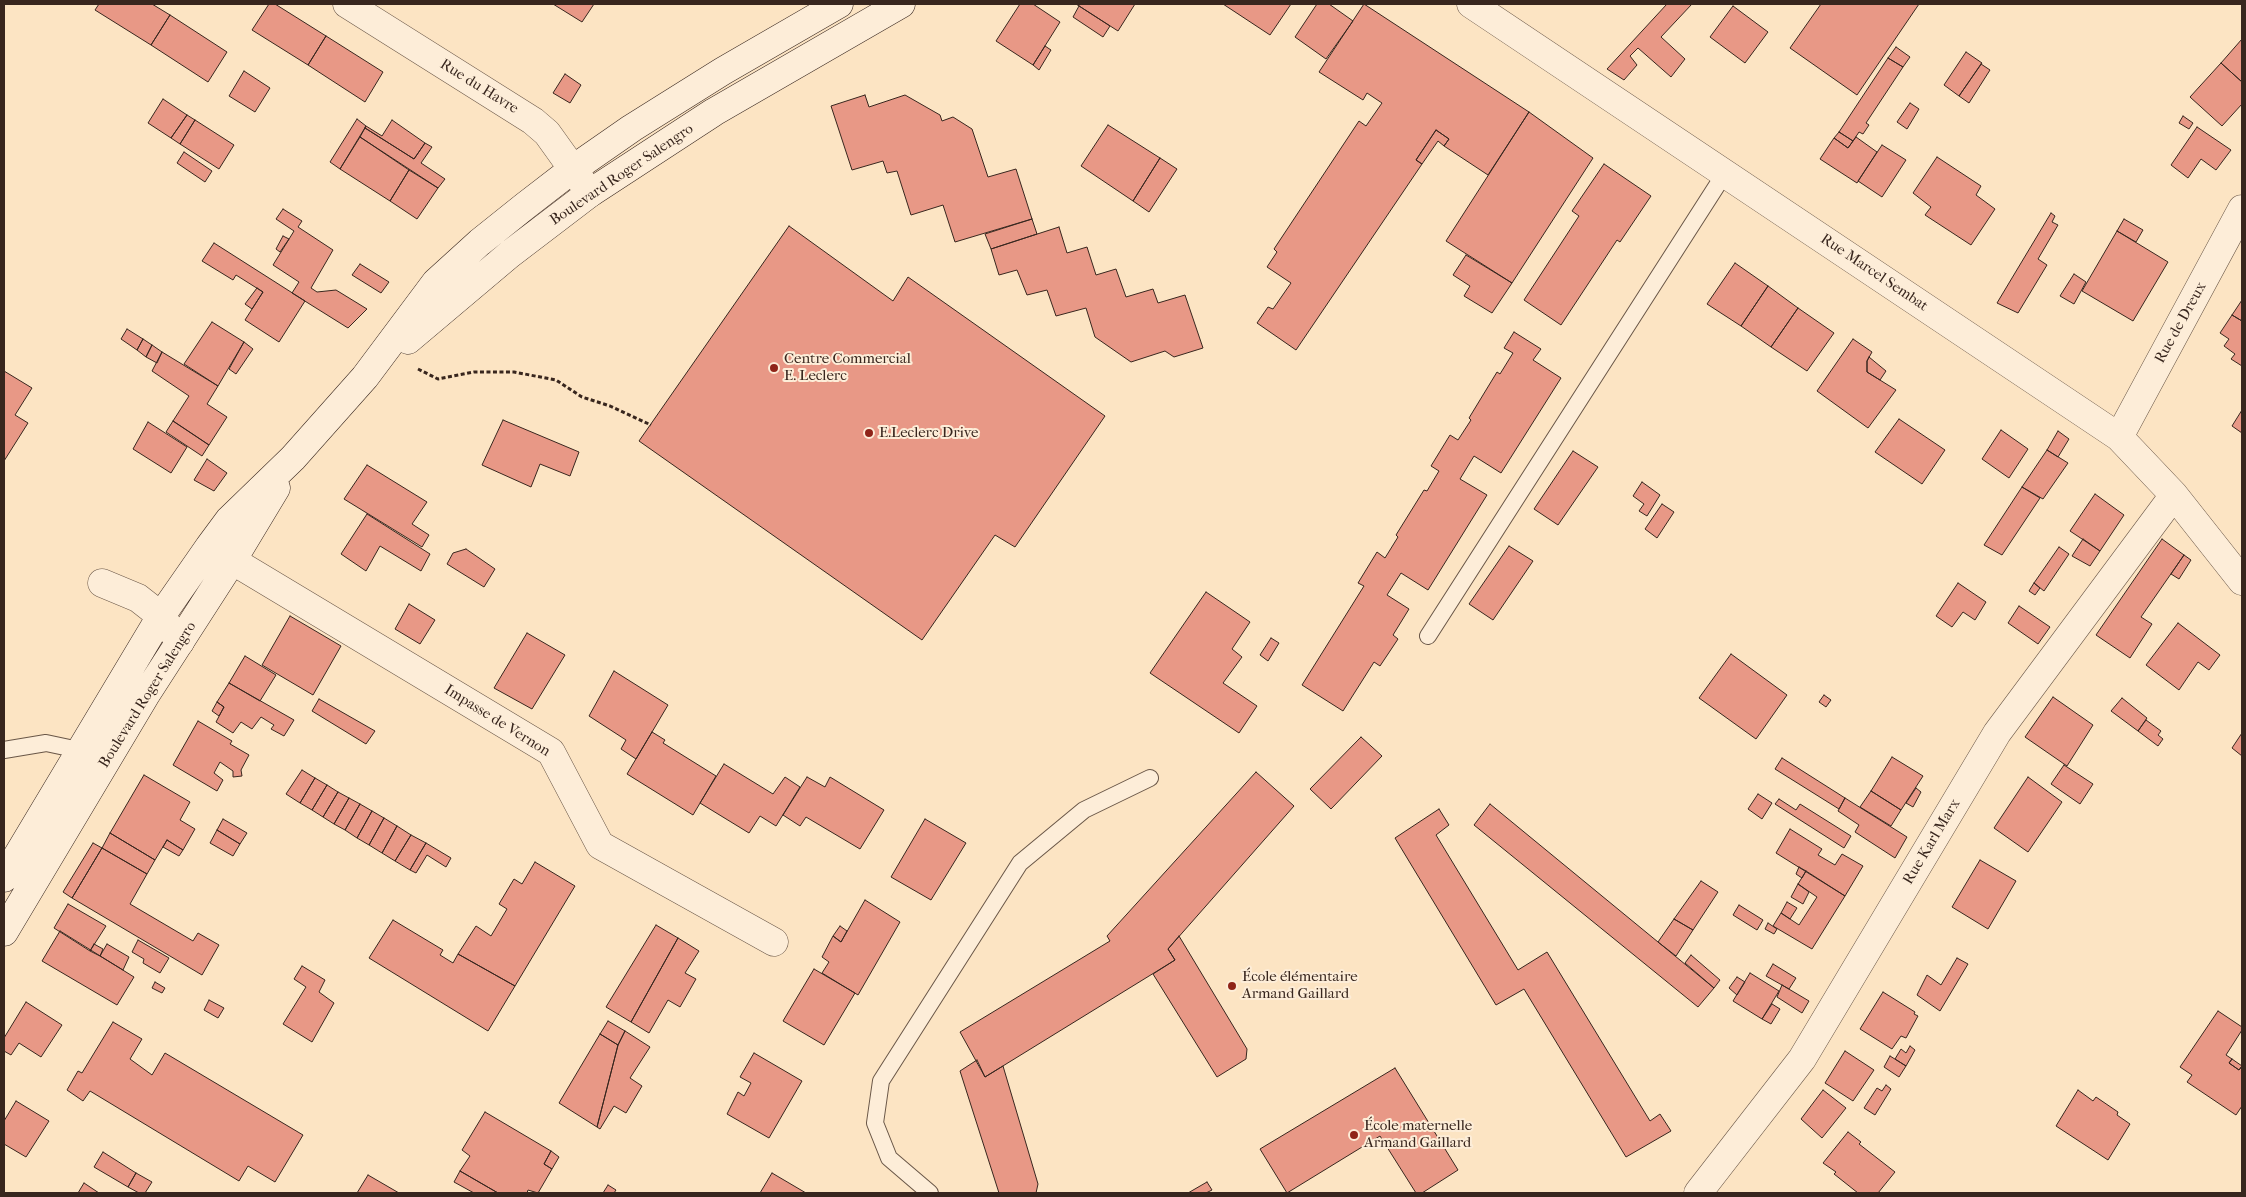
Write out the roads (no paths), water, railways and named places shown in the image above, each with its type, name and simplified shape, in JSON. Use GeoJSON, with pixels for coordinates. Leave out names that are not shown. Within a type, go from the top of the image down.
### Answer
{"type":"FeatureCollection","features":[{"type":"Feature","properties":{"kind":"street","name":"Rue du Havre"},"geometry":{"type":"LineString","coordinates":[[347,4],[533,121],[548,133],[590,193]]}},
{"type":"Feature","properties":{"kind":"street","name":"Boulevard Roger Salengro"},"geometry":{"type":"LineString","coordinates":[[4,878],[161,616],[209,547],[229,520],[293,458],[365,377],[436,282],[480,242],[573,168],[715,76],[839,4]]}},
{"type":"Feature","properties":{"kind":"street","name":"Boulevard Roger Salengro"},"geometry":{"type":"LineString","coordinates":[[365,377],[502,260],[590,193],[714,112],[901,4]]}},
{"type":"Feature","properties":{"kind":"street","name":"Rue Marcel Sembat"},"geometry":{"type":"LineString","coordinates":[[1471,4],[2119,436],[2174,495],[2242,581]]}},
{"type":"Feature","properties":{"kind":"street","name":"Rue de Dreux"},"geometry":{"type":"LineString","coordinates":[[2119,436],[2242,209]]}},
{"type":"Feature","properties":{"kind":"street","name":"Boulevard Roger Salengro"},"geometry":{"type":"LineString","coordinates":[[4,932],[180,642],[232,561],[293,458]]}},
{"type":"Feature","properties":{"kind":"street","name":"Rue Karl Marx"},"geometry":{"type":"LineString","coordinates":[[1698,1193],[1802,1059],[1997,733],[2174,495]]}},
{"type":"Feature","properties":{"kind":"street","name":"Impasse de Vernon"},"geometry":{"type":"LineString","coordinates":[[209,547],[551,752],[600,845],[774,942]]}},
{"type":"Feature","properties":{"kind":"street"},"geometry":{"type":"LineString","coordinates":[[102,583],[138,598],[161,616],[180,642]]}},
{"type":"Feature","properties":{"kind":"street"},"geometry":{"type":"LineString","coordinates":[[46,862],[49,829],[86,765],[79,750]]}},
{"type":"Feature","properties":{"kind":"lane"},"geometry":{"type":"LineString","coordinates":[[1428,636],[1724,173]]}},
{"type":"Feature","properties":{"kind":"lane"},"geometry":{"type":"LineString","coordinates":[[4,750],[46,743],[79,750]]}},
{"type":"Feature","properties":{"kind":"lane"},"geometry":{"type":"LineString","coordinates":[[930,1193],[889,1158],[875,1123],[881,1081],[1020,863],[1084,810],[1150,778]]}},
{"type":"Feature","properties":{"kind":"place","name":"Centre Commercial E. Leclerc"},"geometry":{"type":"Point","coordinates":[774,368]}},
{"type":"Feature","properties":{"kind":"place","name":"E.Leclerc Drive"},"geometry":{"type":"Point","coordinates":[869,433]}},
{"type":"Feature","properties":{"kind":"place","name":"École élémentaire Armand Gaillard"},"geometry":{"type":"Point","coordinates":[1232,986]}},
{"type":"Feature","properties":{"kind":"place","name":"École maternelle Armand Gaillard"},"geometry":{"type":"Point","coordinates":[1354,1135]}}]}
